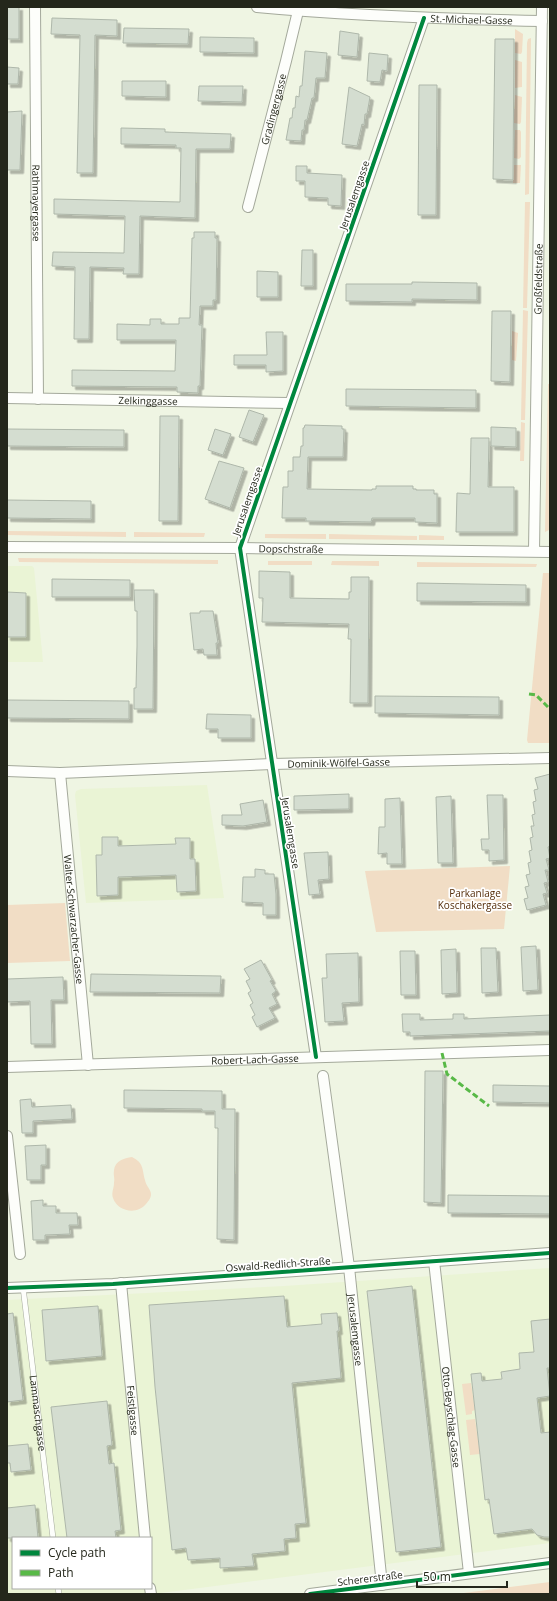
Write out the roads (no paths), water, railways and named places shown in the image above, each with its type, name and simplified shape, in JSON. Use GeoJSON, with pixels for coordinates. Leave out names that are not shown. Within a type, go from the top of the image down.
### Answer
{"type":"FeatureCollection","features":[{"type":"Feature","properties":{"kind":"street","name":"Rathmayergasse"},"geometry":{"type":"LineString","coordinates":[[35,7],[38,399]]}},
{"type":"Feature","properties":{"kind":"street","name":"St.-Michael-Gasse"},"geometry":{"type":"LineString","coordinates":[[257,7],[298,11],[424,18],[542,21]]}},
{"type":"Feature","properties":{"kind":"street","name":"Großfeldstraße"},"geometry":{"type":"LineString","coordinates":[[534,552],[542,7]]}},
{"type":"Feature","properties":{"kind":"street","name":"Gradingergasse"},"geometry":{"type":"LineString","coordinates":[[248,207],[298,11]]}},
{"type":"Feature","properties":{"kind":"street","name":"Jerusalemgasse"},"geometry":{"type":"LineString","coordinates":[[316,1057],[240,548],[289,403],[424,18]]}},
{"type":"Feature","properties":{"kind":"street","name":"Zelkinggasse"},"geometry":{"type":"LineString","coordinates":[[7,398],[289,403]]}},
{"type":"Feature","properties":{"kind":"street","name":"Dopschstraße"},"geometry":{"type":"LineString","coordinates":[[7,547],[550,552]]}},
{"type":"Feature","properties":{"kind":"street","name":"Dominik-Wölfel-Gasse"},"geometry":{"type":"LineString","coordinates":[[7,771],[60,773],[272,764],[550,758]]}},
{"type":"Feature","properties":{"kind":"street","name":"Walter-Schwarzacher-Gasse"},"geometry":{"type":"LineString","coordinates":[[60,773],[88,1064]]}},
{"type":"Feature","properties":{"kind":"street","name":"Robert-Lach-Gasse"},"geometry":{"type":"LineString","coordinates":[[7,1067],[550,1050]]}},
{"type":"Feature","properties":{"kind":"street","name":"Jerusalemgasse"},"geometry":{"type":"LineString","coordinates":[[323,1076],[349,1267],[382,1585]]}},
{"type":"Feature","properties":{"kind":"street"},"geometry":{"type":"LineString","coordinates":[[7,1136],[20,1254]]}},
{"type":"Feature","properties":{"kind":"street","name":"Oswald-Redlich-Straße"},"geometry":{"type":"LineString","coordinates":[[7,1288],[121,1283],[550,1253]]}},
{"type":"Feature","properties":{"kind":"street","name":"Otto-Beyschlag-Gasse"},"geometry":{"type":"LineString","coordinates":[[434,1261],[469,1573]]}},
{"type":"Feature","properties":{"kind":"street","name":"Feistlgasse"},"geometry":{"type":"LineString","coordinates":[[121,1283],[145,1537]]}},
{"type":"Feature","properties":{"kind":"street","name":"Schererstraße"},"geometry":{"type":"LineString","coordinates":[[310,1594],[550,1563]]}},
{"type":"Feature","properties":{"kind":"lane","name":"Lammaschgasse"},"geometry":{"type":"LineString","coordinates":[[23,1287],[53,1537]]}},
{"type":"Feature","properties":{"kind":"park label","name":"Parkanlage Koschakergasse"},"geometry":{"type":"Point","coordinates":[475,898]}}]}
